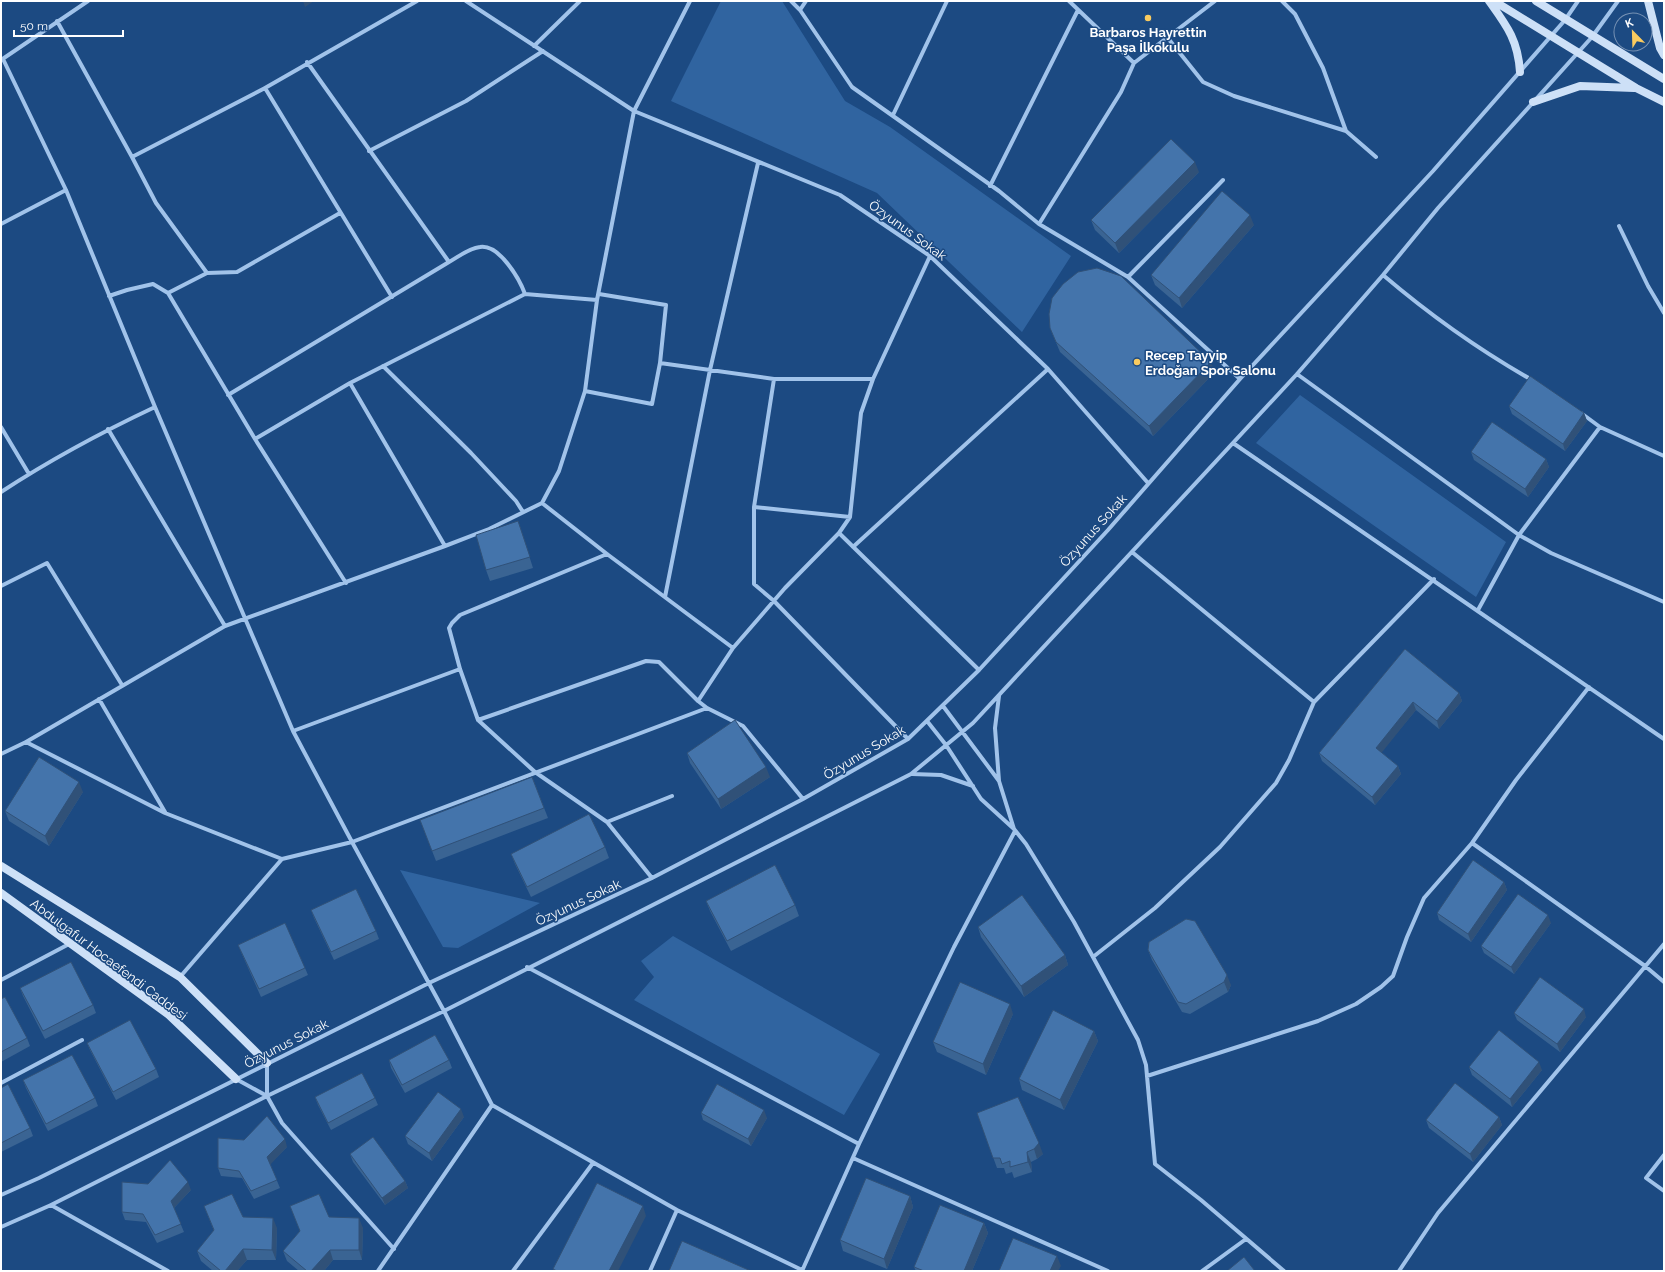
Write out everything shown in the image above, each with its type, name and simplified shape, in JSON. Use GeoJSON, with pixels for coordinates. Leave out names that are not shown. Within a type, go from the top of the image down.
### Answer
{"type":"FeatureCollection","features":[{"type":"Feature","properties":{"kind":"street"},"geometry":{"type":"LineString","coordinates":[[88,1],[2,60],[66,190],[155,407],[293,731],[444,1011],[492,1105],[677,1210],[802,1271],[859,1144],[954,947],[1015,830]]}},
{"type":"Feature","properties":{"kind":"street"},"geometry":{"type":"LineString","coordinates":[[132,157],[265,88],[307,62],[417,1]]}},
{"type":"Feature","properties":{"kind":"street","name":"Özyunus Sokak"},"geometry":{"type":"LineString","coordinates":[[1,1195],[429,983],[652,878],[803,799],[908,739],[980,670],[1108,530],[1148,483],[1048,369],[930,256],[840,195],[758,163],[634,111],[466,1]]}},
{"type":"Feature","properties":{"kind":"street"},"geometry":{"type":"LineString","coordinates":[[534,46],[580,1]]}},
{"type":"Feature","properties":{"kind":"street"},"geometry":{"type":"LineString","coordinates":[[1,754],[26,742],[225,626],[446,546],[489,529],[542,503],[559,472],[585,391],[597,300],[634,111],[690,1]]}},
{"type":"Feature","properties":{"kind":"street"},"geometry":{"type":"LineString","coordinates":[[791,1],[800,10],[852,87],[999,191],[1039,224],[1128,277],[1240,379]]}},
{"type":"Feature","properties":{"kind":"street"},"geometry":{"type":"LineString","coordinates":[[800,10],[806,1]]}},
{"type":"Feature","properties":{"kind":"street"},"geometry":{"type":"LineString","coordinates":[[893,115],[947,1]]}},
{"type":"Feature","properties":{"kind":"street"},"geometry":{"type":"LineString","coordinates":[[1069,1],[1134,63]]}},
{"type":"Feature","properties":{"kind":"street"},"geometry":{"type":"LineString","coordinates":[[1039,224],[1120,92],[1134,63],[1215,1]]}},
{"type":"Feature","properties":{"kind":"street"},"geometry":{"type":"LineString","coordinates":[[1282,1],[1295,14],[1323,68],[1346,131]]}},
{"type":"Feature","properties":{"kind":"street"},"geometry":{"type":"LineString","coordinates":[[1489,1],[1511,32],[1519,53],[1520,72]]}},
{"type":"Feature","properties":{"kind":"street"},"geometry":{"type":"LineString","coordinates":[[1494,1],[1636,88],[1664,102]]}},
{"type":"Feature","properties":{"kind":"street"},"geometry":{"type":"LineString","coordinates":[[1536,1],[1592,37],[1664,79]]}},
{"type":"Feature","properties":{"kind":"street"},"geometry":{"type":"LineString","coordinates":[[1148,483],[1240,379],[1433,171],[1552,36],[1578,1]]}},
{"type":"Feature","properties":{"kind":"street"},"geometry":{"type":"LineString","coordinates":[[1,1227],[51,1204],[267,1096],[444,1011],[911,774],[973,723],[1297,374],[1383,275],[1438,208],[1592,37],[1618,1]]}},
{"type":"Feature","properties":{"kind":"street"},"geometry":{"type":"LineString","coordinates":[[1648,1],[1660,48],[1664,55]]}},
{"type":"Feature","properties":{"kind":"street"},"geometry":{"type":"LineString","coordinates":[[990,186],[1078,10]]}},
{"type":"Feature","properties":{"kind":"street"},"geometry":{"type":"LineString","coordinates":[[57,21],[156,203],[207,273]]}},
{"type":"Feature","properties":{"kind":"street"},"geometry":{"type":"LineString","coordinates":[[1167,37],[1202,82],[1234,96],[1346,131],[1376,157]]}},
{"type":"Feature","properties":{"kind":"street"},"geometry":{"type":"LineString","coordinates":[[369,151],[466,101],[543,51]]}},
{"type":"Feature","properties":{"kind":"street"},"geometry":{"type":"LineString","coordinates":[[307,62],[449,262]]}},
{"type":"Feature","properties":{"kind":"street"},"geometry":{"type":"LineString","coordinates":[[1534,102],[1580,86],[1636,88]]}},
{"type":"Feature","properties":{"kind":"street"},"geometry":{"type":"LineString","coordinates":[[265,88],[392,297]]}},
{"type":"Feature","properties":{"kind":"street"},"geometry":{"type":"LineString","coordinates":[[665,597],[710,370],[758,163]]}},
{"type":"Feature","properties":{"kind":"street"},"geometry":{"type":"LineString","coordinates":[[1128,277],[1223,180]]}},
{"type":"Feature","properties":{"kind":"street"},"geometry":{"type":"LineString","coordinates":[[1,224],[66,190]]}},
{"type":"Feature","properties":{"kind":"street"},"geometry":{"type":"LineString","coordinates":[[168,293],[207,273],[237,272],[340,213]]}},
{"type":"Feature","properties":{"kind":"street"},"geometry":{"type":"LineString","coordinates":[[1620,226],[1648,286],[1664,313]]}},
{"type":"Feature","properties":{"kind":"street"},"geometry":{"type":"LineString","coordinates":[[228,395],[449,262],[480,247],[496,251],[521,283],[524,294]]}},
{"type":"Feature","properties":{"kind":"street"},"geometry":{"type":"LineString","coordinates":[[698,701],[733,648],[774,601],[839,533],[850,517],[861,413],[873,379],[930,256]]}},
{"type":"Feature","properties":{"kind":"street"},"geometry":{"type":"LineString","coordinates":[[1383,275],[1452,330],[1493,358],[1539,384]]}},
{"type":"Feature","properties":{"kind":"street"},"geometry":{"type":"LineString","coordinates":[[110,296],[127,290],[153,284],[168,293],[255,439],[346,583]]}},
{"type":"Feature","properties":{"kind":"street"},"geometry":{"type":"LineString","coordinates":[[255,439],[350,383],[524,294],[597,300]]}},
{"type":"Feature","properties":{"kind":"street"},"geometry":{"type":"LineString","coordinates":[[585,391],[652,404],[660,363],[666,305],[599,294]]}},
{"type":"Feature","properties":{"kind":"street"},"geometry":{"type":"LineString","coordinates":[[660,363],[774,379],[873,379]]}},
{"type":"Feature","properties":{"kind":"street"},"geometry":{"type":"LineString","coordinates":[[382,366],[471,452],[516,501],[523,512]]}},
{"type":"Feature","properties":{"kind":"street"},"geometry":{"type":"LineString","coordinates":[[853,547],[1048,369]]}},
{"type":"Feature","properties":{"kind":"street"},"geometry":{"type":"LineString","coordinates":[[1297,374],[1519,535],[1552,553],[1664,602]]}},
{"type":"Feature","properties":{"kind":"street"},"geometry":{"type":"LineString","coordinates":[[774,379],[754,508],[754,584],[774,601],[908,739]]}},
{"type":"Feature","properties":{"kind":"street"},"geometry":{"type":"LineString","coordinates":[[350,383],[446,546]]}},
{"type":"Feature","properties":{"kind":"street"},"geometry":{"type":"LineString","coordinates":[[1,492],[29,474],[108,429],[155,407]]}},
{"type":"Feature","properties":{"kind":"street"},"geometry":{"type":"LineString","coordinates":[[1576,409],[1600,426],[1664,456]]}},
{"type":"Feature","properties":{"kind":"street"},"geometry":{"type":"LineString","coordinates":[[1478,610],[1519,535],[1600,426]]}},
{"type":"Feature","properties":{"kind":"street"},"geometry":{"type":"LineString","coordinates":[[1,427],[29,474]]}},
{"type":"Feature","properties":{"kind":"street"},"geometry":{"type":"LineString","coordinates":[[108,429],[225,626]]}},
{"type":"Feature","properties":{"kind":"street"},"geometry":{"type":"LineString","coordinates":[[1233,443],[1434,579],[1664,739]]}},
{"type":"Feature","properties":{"kind":"street"},"geometry":{"type":"LineString","coordinates":[[542,503],[607,554],[733,648]]}},
{"type":"Feature","properties":{"kind":"street"},"geometry":{"type":"LineString","coordinates":[[754,508],[850,517]]}},
{"type":"Feature","properties":{"kind":"street"},"geometry":{"type":"LineString","coordinates":[[839,533],[980,670]]}},
{"type":"Feature","properties":{"kind":"street"},"geometry":{"type":"LineString","coordinates":[[1132,552],[1314,702]]}},
{"type":"Feature","properties":{"kind":"street"},"geometry":{"type":"LineString","coordinates":[[607,554],[460,615],[452,623],[450,628],[460,669],[478,720],[536,772],[607,822],[652,878]]}},
{"type":"Feature","properties":{"kind":"street"},"geometry":{"type":"LineString","coordinates":[[1,586],[47,563],[122,686]]}},
{"type":"Feature","properties":{"kind":"street"},"geometry":{"type":"LineString","coordinates":[[1093,957],[1155,908],[1220,847],[1276,783],[1289,760],[1314,702],[1434,579]]}},
{"type":"Feature","properties":{"kind":"street"},"geometry":{"type":"LineString","coordinates":[[478,720],[646,661],[659,662],[707,708],[743,726],[803,799]]}},
{"type":"Feature","properties":{"kind":"street"},"geometry":{"type":"LineString","coordinates":[[293,731],[460,669]]}},
{"type":"Feature","properties":{"kind":"street"},"geometry":{"type":"LineString","coordinates":[[1147,1076],[1338,1014],[1369,996],[1393,976],[1407,937],[1424,898],[1472,843],[1516,780],[1589,687]]}},
{"type":"Feature","properties":{"kind":"street"},"geometry":{"type":"LineString","coordinates":[[999,695],[995,728],[999,781],[1015,830],[1074,922],[1138,1040],[1146,1066],[1155,1164],[1284,1271]]}},
{"type":"Feature","properties":{"kind":"street"},"geometry":{"type":"LineString","coordinates":[[100,699],[165,813]]}},
{"type":"Feature","properties":{"kind":"street"},"geometry":{"type":"LineString","coordinates":[[943,706],[999,781]]}},
{"type":"Feature","properties":{"kind":"street"},"geometry":{"type":"LineString","coordinates":[[26,742],[165,813],[282,859],[352,842],[707,708]]}},
{"type":"Feature","properties":{"kind":"street"},"geometry":{"type":"LineString","coordinates":[[927,721],[946,745],[981,799],[1015,830]]}},
{"type":"Feature","properties":{"kind":"street"},"geometry":{"type":"LineString","coordinates":[[911,774],[941,775],[973,786]]}},
{"type":"Feature","properties":{"kind":"street"},"geometry":{"type":"LineString","coordinates":[[607,822],[672,796]]}},
{"type":"Feature","properties":{"kind":"street"},"geometry":{"type":"LineString","coordinates":[[1472,843],[1645,966],[1664,982]]}},
{"type":"Feature","properties":{"kind":"street"},"geometry":{"type":"LineString","coordinates":[[180,977],[282,859]]}},
{"type":"Feature","properties":{"kind":"street"},"geometry":{"type":"LineString","coordinates":[[1,866],[180,977],[267,1063],[267,1096],[282,1123],[394,1249]]}},
{"type":"Feature","properties":{"kind":"street","name":"Abdulgafur Hocaefendi Caddesi"},"geometry":{"type":"LineString","coordinates":[[1,893],[169,1014],[236,1079]]}},
{"type":"Feature","properties":{"kind":"street"},"geometry":{"type":"LineString","coordinates":[[1,980],[71,943]]}},
{"type":"Feature","properties":{"kind":"street"},"geometry":{"type":"LineString","coordinates":[[1400,1271],[1438,1214],[1664,944]]}},
{"type":"Feature","properties":{"kind":"street"},"geometry":{"type":"LineString","coordinates":[[527,968],[859,1144]]}},
{"type":"Feature","properties":{"kind":"street"},"geometry":{"type":"LineString","coordinates":[[1,1083],[82,1040]]}},
{"type":"Feature","properties":{"kind":"street"},"geometry":{"type":"LineString","coordinates":[[236,1079],[267,1096]]}},
{"type":"Feature","properties":{"kind":"street"},"geometry":{"type":"LineString","coordinates":[[378,1271],[492,1105]]}},
{"type":"Feature","properties":{"kind":"street"},"geometry":{"type":"LineString","coordinates":[[1664,1155],[1646,1178],[1664,1191]]}},
{"type":"Feature","properties":{"kind":"street"},"geometry":{"type":"LineString","coordinates":[[853,1158],[1108,1271]]}},
{"type":"Feature","properties":{"kind":"street"},"geometry":{"type":"LineString","coordinates":[[513,1271],[593,1163]]}},
{"type":"Feature","properties":{"kind":"street"},"geometry":{"type":"LineString","coordinates":[[51,1204],[168,1271]]}},
{"type":"Feature","properties":{"kind":"street"},"geometry":{"type":"LineString","coordinates":[[650,1271],[677,1210]]}},
{"type":"Feature","properties":{"kind":"street"},"geometry":{"type":"LineString","coordinates":[[1202,1271],[1246,1239]]}},
{"type":"Feature","properties":{"kind":"shaded area"},"geometry":{"type":"Polygon","coordinates":[[[721,1],[782,1],[845,101],[890,127],[1071,256],[1022,332],[877,193],[671,101],[721,1]]]}},
{"type":"Feature","properties":{"kind":"shaded area"},"geometry":{"type":"Polygon","coordinates":[[[1300,395],[1506,542],[1476,597],[1256,443],[1300,395]]]}},
{"type":"Feature","properties":{"kind":"shaded area"},"geometry":{"type":"Polygon","coordinates":[[[400,870],[540,903],[458,948],[443,947],[400,870]]]}},
{"type":"Feature","properties":{"kind":"shaded area"},"geometry":{"type":"Polygon","coordinates":[[[673,936],[880,1054],[844,1115],[634,1000],[654,977],[641,961],[673,936]]]}},
{"type":"Feature","properties":{"kind":"building"},"geometry":{"type":"Polygon","coordinates":[[[1171,139],[1195,162],[1115,243],[1091,220],[1171,139]]]}},
{"type":"Feature","properties":{"kind":"building"},"geometry":{"type":"Polygon","coordinates":[[[1222,191],[1250,215],[1179,298],[1151,275],[1222,191]]]}},
{"type":"Feature","properties":{"kind":"building","name":"Recep Tayyip Erdoğan Spor Salonu"},"geometry":{"type":"Polygon","coordinates":[[[1097,268],[1121,276],[1211,362],[1149,426],[1056,342],[1050,328],[1049,314],[1052,298],[1063,284],[1078,272],[1097,268]]]}},
{"type":"Feature","properties":{"kind":"building"},"geometry":{"type":"Polygon","coordinates":[[[1530,376],[1584,413],[1563,444],[1509,406],[1530,376]]]}},
{"type":"Feature","properties":{"kind":"building"},"geometry":{"type":"Polygon","coordinates":[[[1492,422],[1546,459],[1525,489],[1471,452],[1492,422]]]}},
{"type":"Feature","properties":{"kind":"building"},"geometry":{"type":"Polygon","coordinates":[[[518,521],[530,557],[486,570],[476,535],[518,521]]]}},
{"type":"Feature","properties":{"kind":"building"},"geometry":{"type":"Polygon","coordinates":[[[1405,649],[1459,693],[1437,721],[1413,702],[1376,748],[1398,766],[1372,797],[1319,753],[1405,649]]]}},
{"type":"Feature","properties":{"kind":"building"},"geometry":{"type":"Polygon","coordinates":[[[735,720],[766,767],[718,799],[687,753],[735,720]]]}},
{"type":"Feature","properties":{"kind":"building"},"geometry":{"type":"Polygon","coordinates":[[[39,757],[79,782],[45,836],[5,811],[39,757]]]}},
{"type":"Feature","properties":{"kind":"building"},"geometry":{"type":"Polygon","coordinates":[[[532,777],[544,808],[432,851],[420,820],[532,777]]]}},
{"type":"Feature","properties":{"kind":"building"},"geometry":{"type":"Polygon","coordinates":[[[589,814],[605,847],[527,887],[511,854],[589,814]]]}},
{"type":"Feature","properties":{"kind":"building"},"geometry":{"type":"Polygon","coordinates":[[[1473,860],[1504,882],[1468,934],[1437,913],[1473,860]]]}},
{"type":"Feature","properties":{"kind":"building"},"geometry":{"type":"Polygon","coordinates":[[[775,865],[795,905],[727,941],[706,901],[775,865]]]}},
{"type":"Feature","properties":{"kind":"building"},"geometry":{"type":"Polygon","coordinates":[[[356,889],[376,931],[331,952],[311,910],[356,889]]]}},
{"type":"Feature","properties":{"kind":"building"},"geometry":{"type":"Polygon","coordinates":[[[1518,894],[1548,915],[1511,967],[1481,946],[1518,894]]]}},
{"type":"Feature","properties":{"kind":"building"},"geometry":{"type":"Polygon","coordinates":[[[1022,895],[1065,955],[1021,986],[978,927],[1022,895]]]}},
{"type":"Feature","properties":{"kind":"building"},"geometry":{"type":"Polygon","coordinates":[[[1186,919],[1195,921],[1227,975],[1224,982],[1186,1004],[1178,1002],[1148,950],[1149,942],[1186,919]]]}},
{"type":"Feature","properties":{"kind":"building"},"geometry":{"type":"Polygon","coordinates":[[[285,923],[305,968],[259,989],[238,945],[285,923]]]}},
{"type":"Feature","properties":{"kind":"building"},"geometry":{"type":"Polygon","coordinates":[[[71,962],[93,1005],[43,1031],[20,988],[71,962]]]}},
{"type":"Feature","properties":{"kind":"building"},"geometry":{"type":"Polygon","coordinates":[[[1540,977],[1584,1009],[1557,1044],[1514,1013],[1540,977]]]}},
{"type":"Feature","properties":{"kind":"building"},"geometry":{"type":"Polygon","coordinates":[[[960,982],[1010,1004],[983,1064],[933,1042],[960,982]]]}},
{"type":"Feature","properties":{"kind":"building"},"geometry":{"type":"Polygon","coordinates":[[[5,997],[27,1038],[1,1052],[1,999],[5,997]]]}},
{"type":"Feature","properties":{"kind":"building"},"geometry":{"type":"Polygon","coordinates":[[[1053,1010],[1094,1031],[1060,1100],[1019,1079],[1053,1010]]]}},
{"type":"Feature","properties":{"kind":"building"},"geometry":{"type":"Polygon","coordinates":[[[130,1020],[156,1069],[113,1092],[87,1043],[130,1020]]]}},
{"type":"Feature","properties":{"kind":"building"},"geometry":{"type":"Polygon","coordinates":[[[1499,1030],[1539,1062],[1510,1099],[1469,1067],[1499,1030]]]}},
{"type":"Feature","properties":{"kind":"building"},"geometry":{"type":"Polygon","coordinates":[[[435,1035],[449,1060],[402,1085],[389,1060],[435,1035]]]}},
{"type":"Feature","properties":{"kind":"building"},"geometry":{"type":"Polygon","coordinates":[[[72,1055],[95,1098],[46,1124],[23,1080],[72,1055]]]}},
{"type":"Feature","properties":{"kind":"building"},"geometry":{"type":"Polygon","coordinates":[[[362,1073],[375,1098],[328,1123],[315,1097],[362,1073]]]}},
{"type":"Feature","properties":{"kind":"building"},"geometry":{"type":"Polygon","coordinates":[[[1455,1083],[1499,1117],[1470,1154],[1426,1120],[1455,1083]]]}},
{"type":"Feature","properties":{"kind":"building"},"geometry":{"type":"Polygon","coordinates":[[[8,1084],[30,1128],[1,1143],[1,1088],[8,1084]]]}},
{"type":"Feature","properties":{"kind":"building"},"geometry":{"type":"Polygon","coordinates":[[[717,1084],[764,1110],[748,1139],[701,1113],[717,1084]]]}},
{"type":"Feature","properties":{"kind":"building"},"geometry":{"type":"Polygon","coordinates":[[[438,1092],[461,1109],[429,1153],[405,1136],[438,1092]]]}},
{"type":"Feature","properties":{"kind":"building"},"geometry":{"type":"Polygon","coordinates":[[[1018,1097],[1039,1143],[1034,1149],[1027,1152],[1028,1162],[1010,1167],[1010,1161],[1002,1164],[1000,1158],[993,1158],[977,1113],[1018,1097]]]}},
{"type":"Feature","properties":{"kind":"building"},"geometry":{"type":"Polygon","coordinates":[[[267,1116],[285,1139],[267,1157],[277,1180],[251,1191],[239,1171],[218,1168],[218,1138],[244,1140],[267,1116]]]}},
{"type":"Feature","properties":{"kind":"building"},"geometry":{"type":"Polygon","coordinates":[[[373,1137],[405,1181],[382,1198],[350,1154],[373,1137]]]}},
{"type":"Feature","properties":{"kind":"building"},"geometry":{"type":"Polygon","coordinates":[[[170,1160],[188,1182],[171,1201],[181,1224],[155,1235],[143,1214],[122,1212],[122,1182],[148,1184],[170,1160]]]}},
{"type":"Feature","properties":{"kind":"building"},"geometry":{"type":"Polygon","coordinates":[[[866,1178],[910,1196],[884,1259],[840,1240],[866,1178]]]}},
{"type":"Feature","properties":{"kind":"building"},"geometry":{"type":"Polygon","coordinates":[[[597,1183],[643,1206],[609,1271],[557,1271],[553,1269],[597,1183]]]}},
{"type":"Feature","properties":{"kind":"building"},"geometry":{"type":"Polygon","coordinates":[[[232,1194],[243,1217],[273,1218],[272,1250],[243,1249],[225,1271],[221,1271],[197,1251],[214,1230],[204,1206],[232,1194]]]}},
{"type":"Feature","properties":{"kind":"building"},"geometry":{"type":"Polygon","coordinates":[[[319,1194],[329,1217],[359,1218],[359,1250],[330,1250],[311,1271],[307,1271],[283,1251],[300,1231],[290,1206],[319,1194]]]}},
{"type":"Feature","properties":{"kind":"building"},"geometry":{"type":"Polygon","coordinates":[[[940,1205],[984,1223],[964,1271],[924,1271],[914,1267],[940,1205]]]}},
{"type":"Feature","properties":{"kind":"building"},"geometry":{"type":"Polygon","coordinates":[[[1013,1238],[1057,1256],[1050,1271],[999,1271],[1013,1238]]]}},
{"type":"Feature","properties":{"kind":"building"},"geometry":{"type":"Polygon","coordinates":[[[682,1241],[751,1271],[669,1271],[682,1241]]]}},
{"type":"Feature","properties":{"kind":"building"},"geometry":{"type":"Polygon","coordinates":[[[1244,1257],[1255,1271],[1227,1271],[1244,1257]]]}},
{"type":"Feature","properties":{"kind":"place","name":"Barbaros Hayrettin Paşa İlkokulu"},"geometry":{"type":"Point","coordinates":[1148,18]}},
{"type":"Feature","properties":{"kind":"place","name":"Recep Tayyip Erdoğan Spor Salonu"},"geometry":{"type":"Point","coordinates":[1137,362]}}]}
